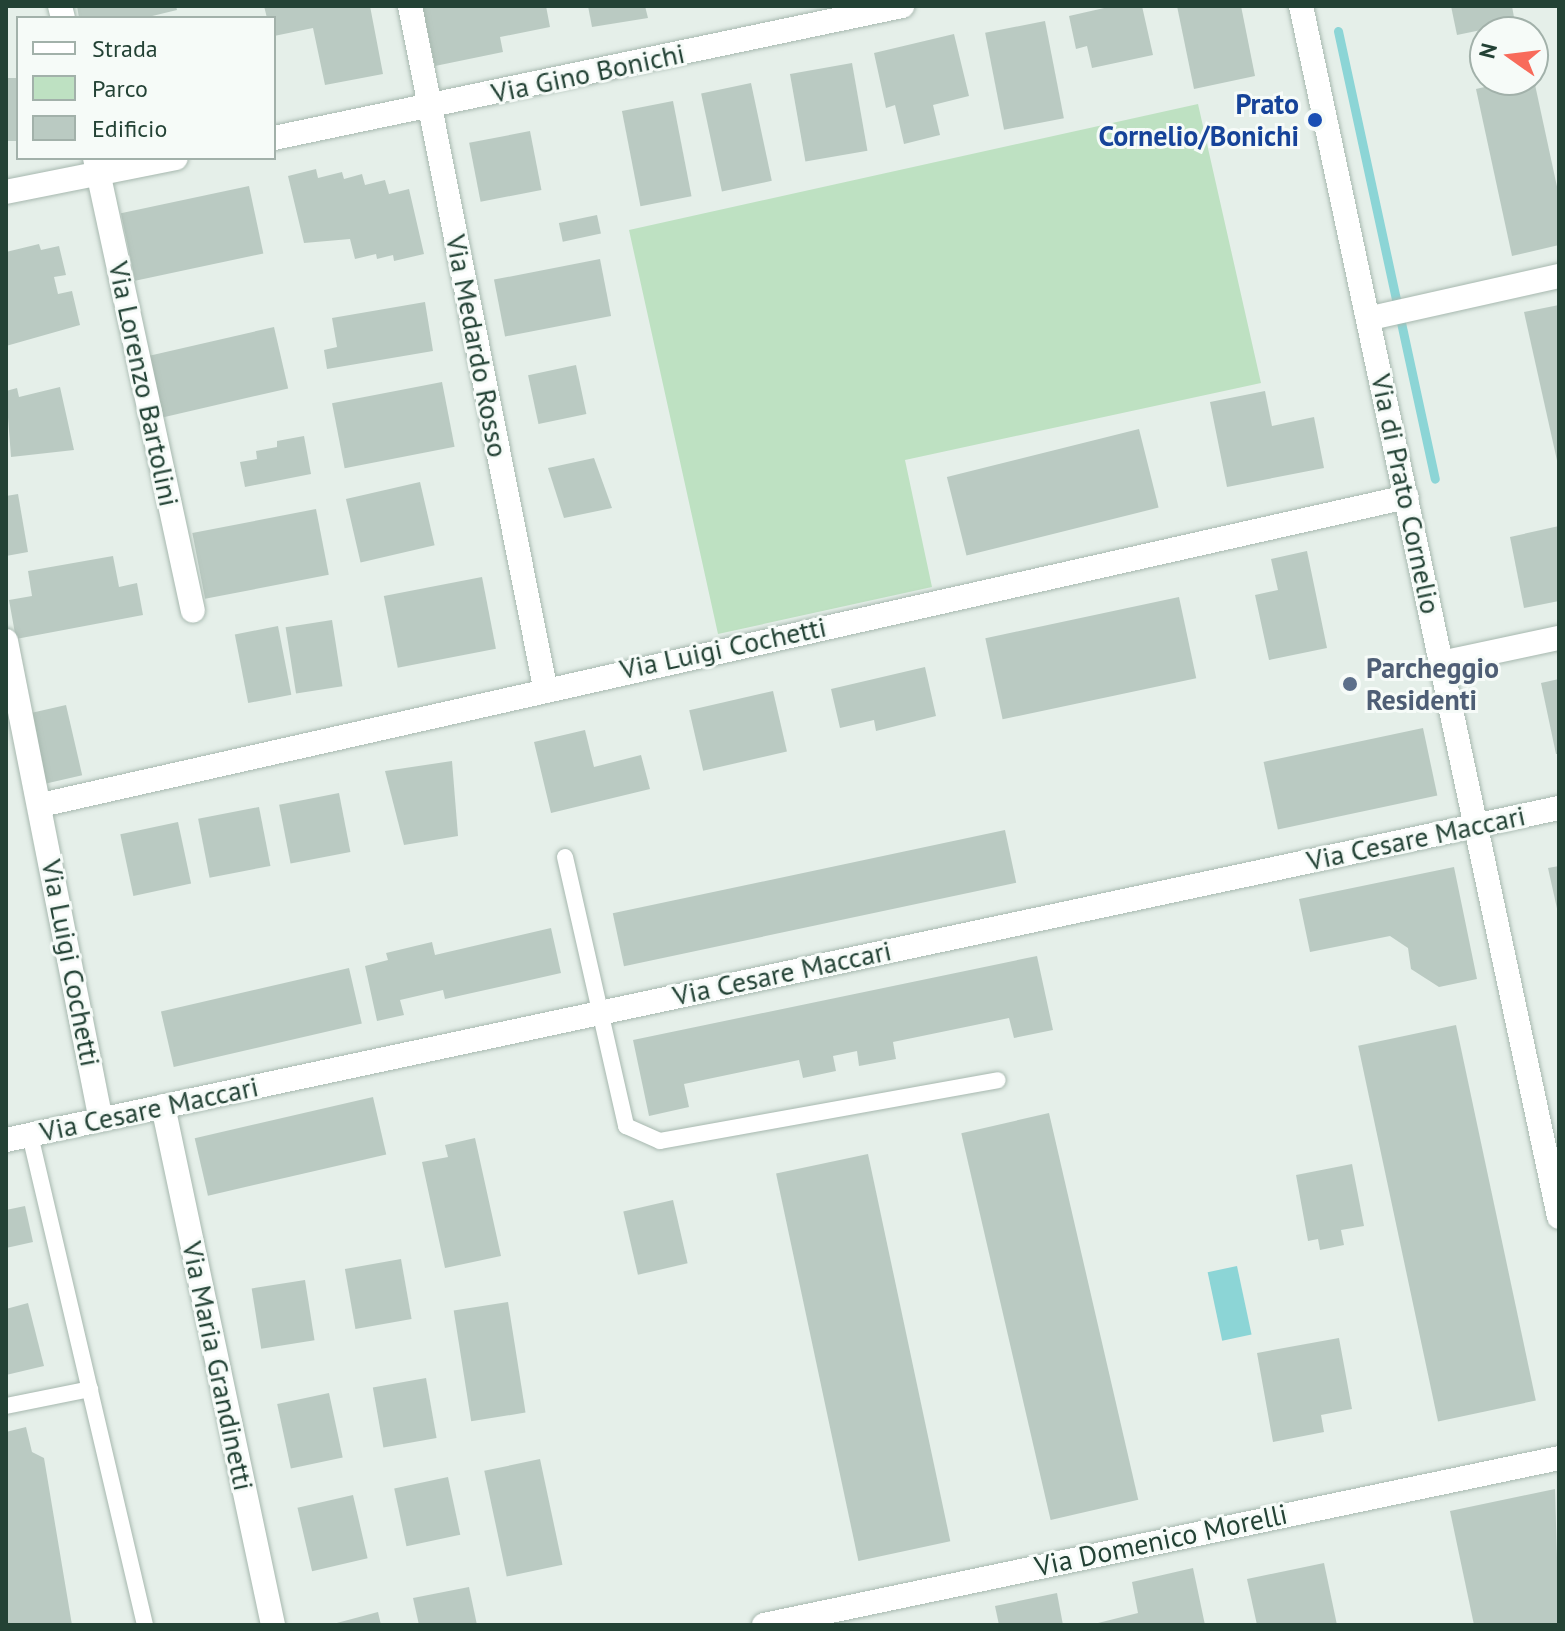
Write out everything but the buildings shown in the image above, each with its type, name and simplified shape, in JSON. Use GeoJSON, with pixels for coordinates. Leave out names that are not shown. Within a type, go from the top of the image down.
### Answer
{"type":"FeatureCollection","features":[{"type":"Feature","properties":{"kind":"street","name":"Via Medardo Rosso"},"geometry":{"type":"LineString","coordinates":[[410,6],[545,687]]}},
{"type":"Feature","properties":{"kind":"street","name":"Via Gino Bonichi"},"geometry":{"type":"LineString","coordinates":[[276,138],[902,6]]}},
{"type":"Feature","properties":{"kind":"street","name":"Via di Prato Cornelio"},"geometry":{"type":"LineString","coordinates":[[1301,6],[1371,318],[1559,1217]]}},
{"type":"Feature","properties":{"kind":"street"},"geometry":{"type":"LineString","coordinates":[[6,192],[96,166],[156,160]]}},
{"type":"Feature","properties":{"kind":"street","name":"Via Lorenzo Bartolini"},"geometry":{"type":"LineString","coordinates":[[96,166],[193,610]]}},
{"type":"Feature","properties":{"kind":"street"},"geometry":{"type":"LineString","coordinates":[[1371,318],[1559,276]]}},
{"type":"Feature","properties":{"kind":"street","name":"Via Luigi Cochetti"},"geometry":{"type":"LineString","coordinates":[[41,805],[545,687],[1407,497]]}},
{"type":"Feature","properties":{"kind":"street"},"geometry":{"type":"LineString","coordinates":[[1441,663],[1559,638]]}},
{"type":"Feature","properties":{"kind":"street","name":"Via Luigi Cochetti"},"geometry":{"type":"LineString","coordinates":[[6,641],[41,805],[101,1120]]}},
{"type":"Feature","properties":{"kind":"street","name":"Via Cesare Maccari"},"geometry":{"type":"LineString","coordinates":[[18,1137],[1559,808]]}},
{"type":"Feature","properties":{"kind":"street","name":"Via Maria Grandinetti"},"geometry":{"type":"LineString","coordinates":[[163,1106],[273,1625]]}},
{"type":"Feature","properties":{"kind":"street","name":"Via Domenico Morelli"},"geometry":{"type":"LineString","coordinates":[[764,1625],[1559,1458]]}},
{"type":"Feature","properties":{"kind":"lane"},"geometry":{"type":"LineString","coordinates":[[565,857],[626,1126],[660,1141],[998,1080]]}},
{"type":"Feature","properties":{"kind":"lane"},"geometry":{"type":"LineString","coordinates":[[18,1137],[90,1389],[145,1625]]}},
{"type":"Feature","properties":{"kind":"lane"},"geometry":{"type":"LineString","coordinates":[[6,1406],[90,1389]]}},
{"type":"Feature","properties":{"kind":"green space"},"geometry":{"type":"Polygon","coordinates":[[[1198,104],[1261,383],[905,460],[932,587],[718,634],[629,230],[1198,104]]]}},
{"type":"Feature","properties":{"kind":"water"},"geometry":{"type":"Polygon","coordinates":[[[1237,1266],[1252,1334],[1222,1341],[1208,1272],[1237,1266]]]}},
{"type":"Feature","properties":{"kind":"waterway"},"geometry":{"type":"LineString","coordinates":[[1338,31],[1435,479]]}},
{"type":"Feature","properties":{"kind":"place","name":"Prato Cornelio/Bonichi"},"geometry":{"type":"Point","coordinates":[1315,120]}},
{"type":"Feature","properties":{"kind":"place","name":"Parcheggio Residenti"},"geometry":{"type":"Point","coordinates":[1350,684]}}]}
